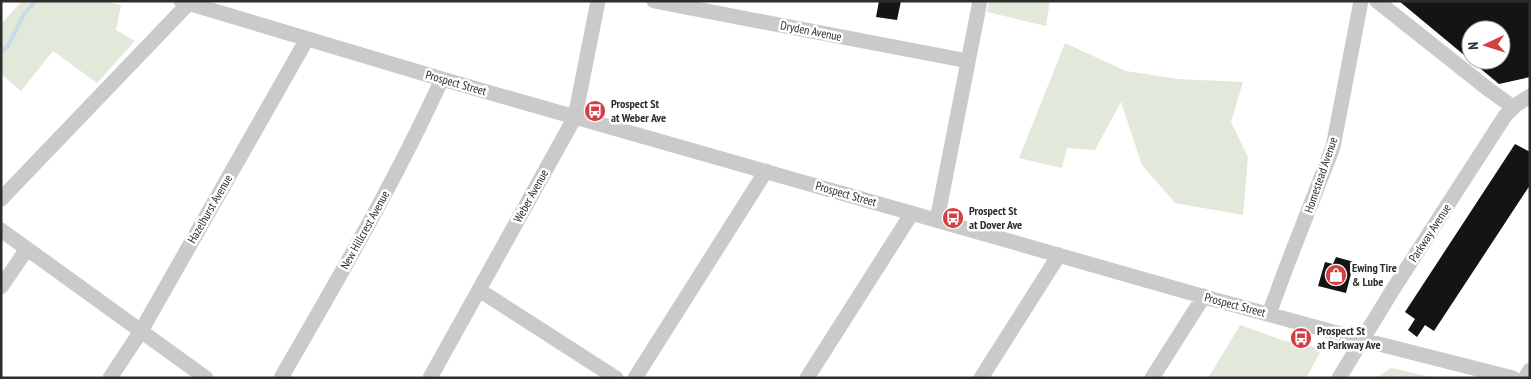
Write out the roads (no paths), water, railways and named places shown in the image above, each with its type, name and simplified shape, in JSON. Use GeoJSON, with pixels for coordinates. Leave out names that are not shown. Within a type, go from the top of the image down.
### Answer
{"type":"FeatureCollection","features":[{"type":"Feature","properties":{"kind":"street","name":"Weber Avenue"},"geometry":{"type":"LineString","coordinates":[[430,378],[575,117],[598,1]]}},
{"type":"Feature","properties":{"kind":"street","name":"Dryden Avenue"},"geometry":{"type":"LineString","coordinates":[[654,1],[968,61]]}},
{"type":"Feature","properties":{"kind":"street"},"geometry":{"type":"LineString","coordinates":[[937,220],[980,1]]}},
{"type":"Feature","properties":{"kind":"street","name":"Homestead Avenue"},"geometry":{"type":"LineString","coordinates":[[1269,314],[1333,148],[1361,1]]}},
{"type":"Feature","properties":{"kind":"street"},"geometry":{"type":"LineString","coordinates":[[1377,1],[1488,89],[1514,107]]}},
{"type":"Feature","properties":{"kind":"street","name":"Prospect Street"},"geometry":{"type":"LineString","coordinates":[[185,2],[219,7],[307,38],[442,79],[1059,255],[1362,340],[1513,378]]}},
{"type":"Feature","properties":{"kind":"street"},"geometry":{"type":"LineString","coordinates":[[1,199],[185,2]]}},
{"type":"Feature","properties":{"kind":"street","name":"Hazelhurst Avenue"},"geometry":{"type":"LineString","coordinates":[[110,378],[141,331],[307,38]]}},
{"type":"Feature","properties":{"kind":"street","name":"New Hillcrest Avenue"},"geometry":{"type":"LineString","coordinates":[[281,378],[370,222],[398,170],[442,79]]}},
{"type":"Feature","properties":{"kind":"street","name":"Parkway Avenue"},"geometry":{"type":"LineString","coordinates":[[1339,378],[1392,290],[1505,116],[1514,107],[1529,98]]}},
{"type":"Feature","properties":{"kind":"street"},"geometry":{"type":"LineString","coordinates":[[635,378],[766,171]]}},
{"type":"Feature","properties":{"kind":"street"},"geometry":{"type":"LineString","coordinates":[[807,378],[912,213]]}},
{"type":"Feature","properties":{"kind":"street"},"geometry":{"type":"LineString","coordinates":[[1,230],[206,378]]}},
{"type":"Feature","properties":{"kind":"street"},"geometry":{"type":"LineString","coordinates":[[1,287],[27,249]]}},
{"type":"Feature","properties":{"kind":"street"},"geometry":{"type":"LineString","coordinates":[[981,378],[1059,255]]}},
{"type":"Feature","properties":{"kind":"street"},"geometry":{"type":"LineString","coordinates":[[479,290],[616,378]]}},
{"type":"Feature","properties":{"kind":"street"},"geometry":{"type":"LineString","coordinates":[[1152,378],[1204,296]]}},
{"type":"Feature","properties":{"kind":"street"},"geometry":{"type":"LineString","coordinates":[[1524,378],[1530,370]]}},
{"type":"Feature","properties":{"kind":"waterway"},"geometry":{"type":"LineString","coordinates":[[1,52],[8,46],[24,14],[36,1]]}},
{"type":"Feature","properties":{"kind":"place","name":"Prospect St at Weber Ave"},"geometry":{"type":"Point","coordinates":[595,111]}},
{"type":"Feature","properties":{"kind":"place","name":"Prospect St at Dover Ave"},"geometry":{"type":"Point","coordinates":[953,218]}},
{"type":"Feature","properties":{"kind":"place","name":"Ewing Tire & Lube"},"geometry":{"type":"Point","coordinates":[1336,275]}},
{"type":"Feature","properties":{"kind":"place","name":"Prospect St at Parkway Ave"},"geometry":{"type":"Point","coordinates":[1301,338]}}]}
